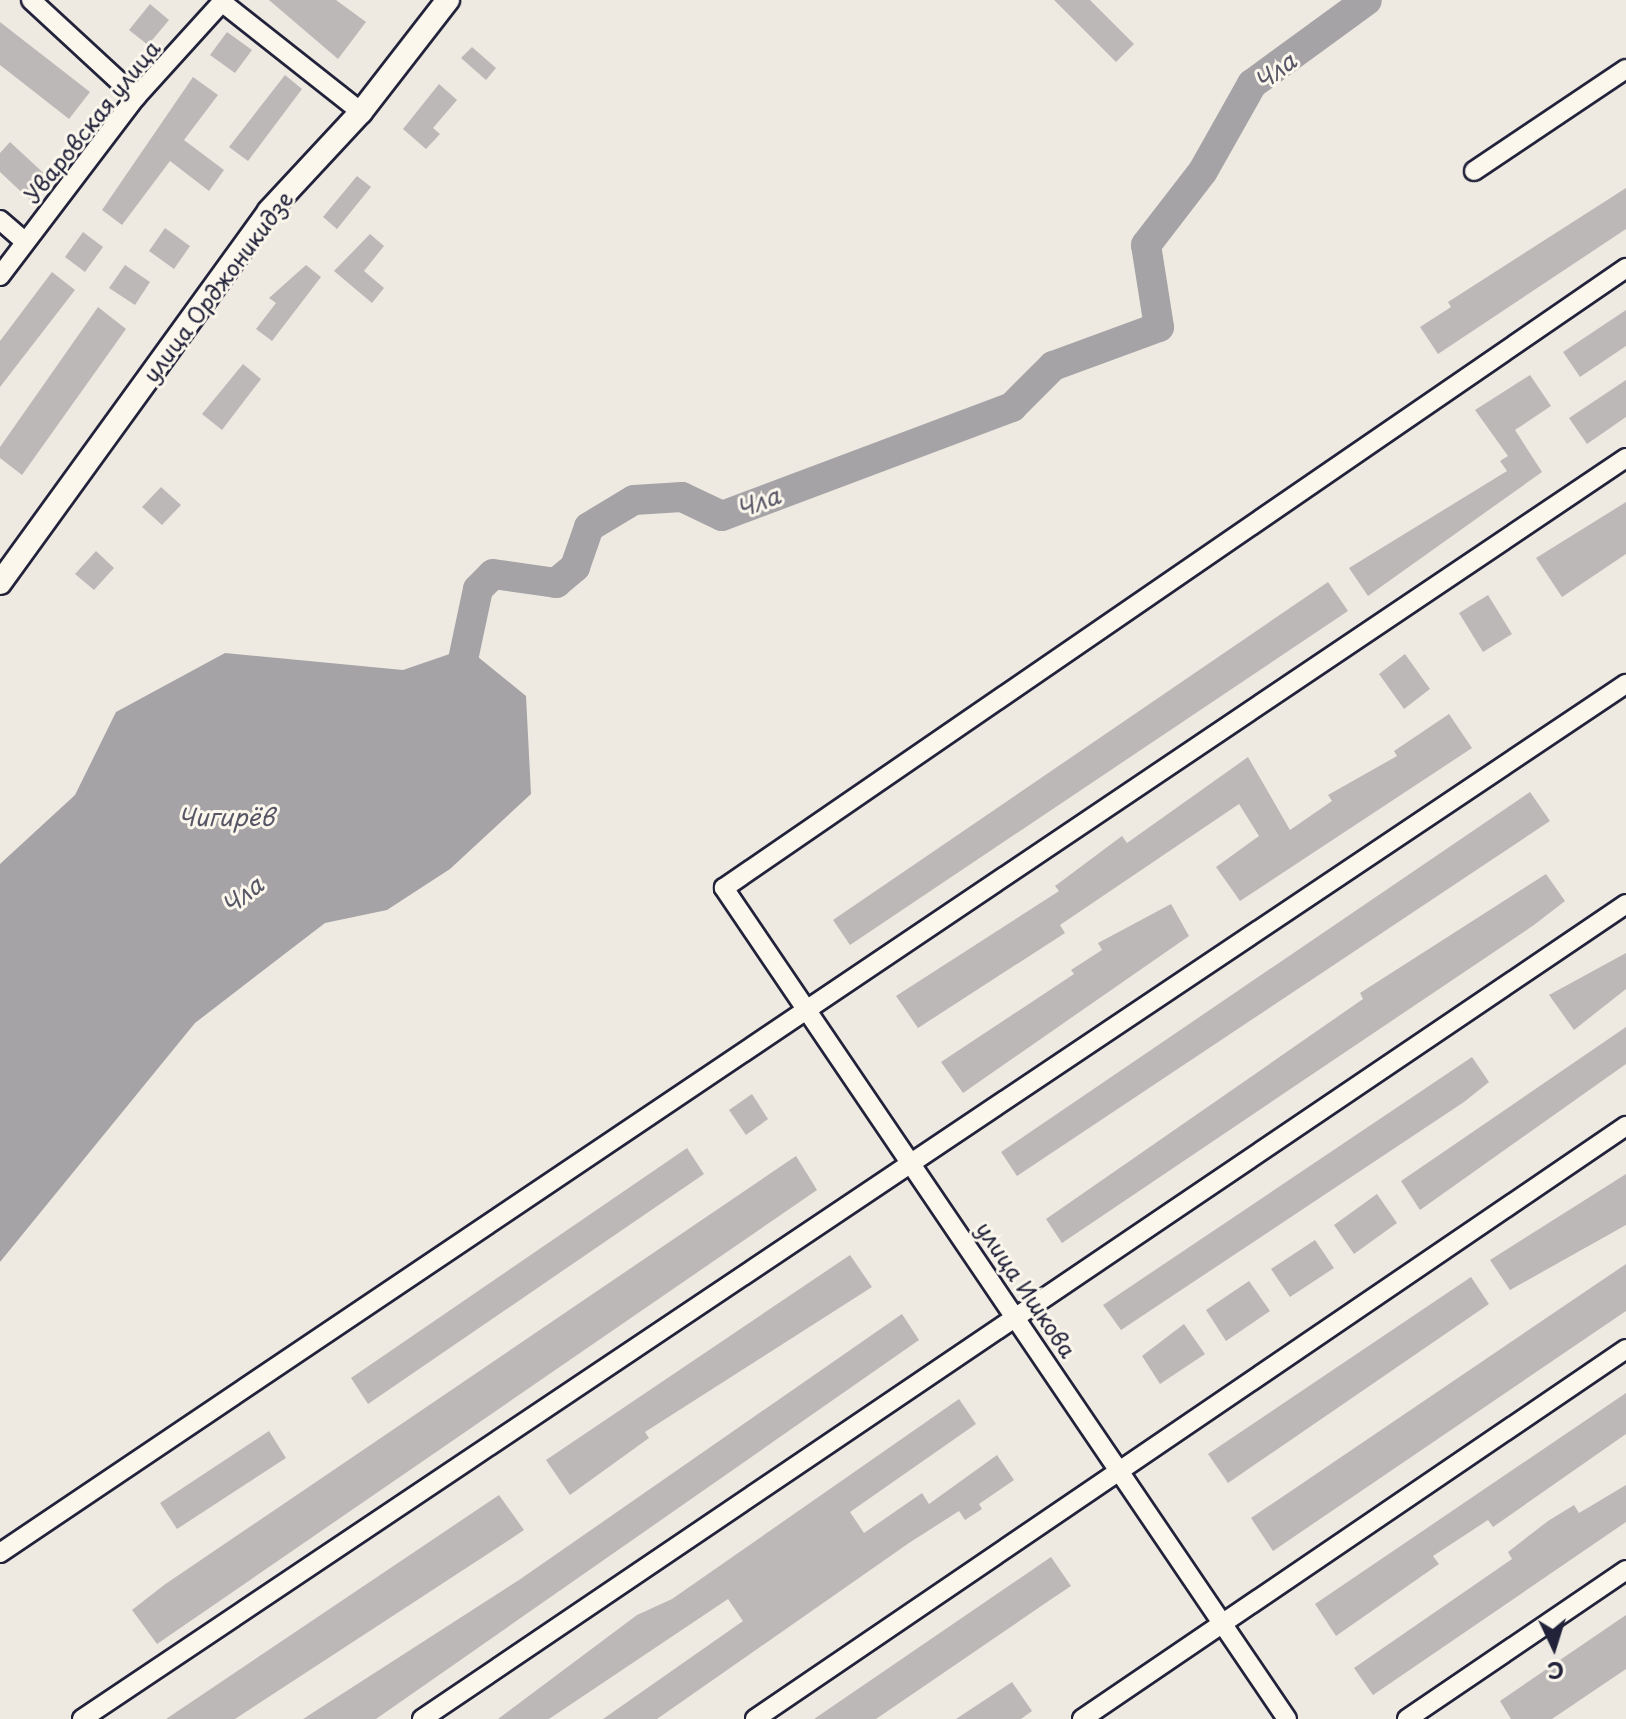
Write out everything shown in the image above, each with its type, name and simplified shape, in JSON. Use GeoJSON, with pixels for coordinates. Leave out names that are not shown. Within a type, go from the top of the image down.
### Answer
{"type":"FeatureCollection","features":[{"type":"Feature","properties":{"kind":"street"},"geometry":{"type":"LineString","coordinates":[[31,0],[136,97]]}},
{"type":"Feature","properties":{"kind":"street","name":"улица Орджоникидзе"},"geometry":{"type":"LineString","coordinates":[[0,583],[269,211],[361,112],[448,0]]}},
{"type":"Feature","properties":{"kind":"street"},"geometry":{"type":"LineString","coordinates":[[224,2],[361,112]]}},
{"type":"Feature","properties":{"kind":"street","name":"Уваровская улица"},"geometry":{"type":"LineString","coordinates":[[0,276],[136,97],[224,2]]}},
{"type":"Feature","properties":{"kind":"street"},"geometry":{"type":"LineString","coordinates":[[1474,171],[1626,69]]}},
{"type":"Feature","properties":{"kind":"street"},"geometry":{"type":"LineString","coordinates":[[0,220],[25,242]]}},
{"type":"Feature","properties":{"kind":"street","name":"улица Ишкова"},"geometry":{"type":"LineString","coordinates":[[1287,1719],[1018,1316],[724,888],[1626,268]]}},
{"type":"Feature","properties":{"kind":"street"},"geometry":{"type":"LineString","coordinates":[[0,1553],[810,1013],[1626,458]]}},
{"type":"Feature","properties":{"kind":"street"},"geometry":{"type":"LineString","coordinates":[[82,1719],[913,1166],[1626,684]]}},
{"type":"Feature","properties":{"kind":"street"},"geometry":{"type":"LineString","coordinates":[[422,1719],[1626,904]]}},
{"type":"Feature","properties":{"kind":"street"},"geometry":{"type":"LineString","coordinates":[[755,1719],[1626,1126]]}},
{"type":"Feature","properties":{"kind":"street"},"geometry":{"type":"LineString","coordinates":[[1082,1719],[1626,1349]]}},
{"type":"Feature","properties":{"kind":"street"},"geometry":{"type":"LineString","coordinates":[[1407,1719],[1626,1570]]}},
{"type":"Feature","properties":{"kind":"water","name":"Чигирёв"},"geometry":{"type":"Polygon","coordinates":[[[467,648],[526,696],[531,794],[450,869],[387,910],[325,923],[195,1023],[0,1262],[0,864],[75,795],[116,712],[225,653],[403,670],[467,648]]]}},
{"type":"Feature","properties":{"kind":"building"},"geometry":{"type":"Polygon","coordinates":[[[269,0],[336,0],[366,22],[338,59],[269,0]]]}},
{"type":"Feature","properties":{"kind":"building"},"geometry":{"type":"Polygon","coordinates":[[[1054,0],[1090,0],[1134,44],[1116,62],[1054,0]]]}},
{"type":"Feature","properties":{"kind":"building"},"geometry":{"type":"Polygon","coordinates":[[[150,4],[169,20],[148,45],[129,30],[150,4]]]}},
{"type":"Feature","properties":{"kind":"building"},"geometry":{"type":"Polygon","coordinates":[[[0,22],[90,92],[69,119],[0,65],[0,22]]]}},
{"type":"Feature","properties":{"kind":"building"},"geometry":{"type":"Polygon","coordinates":[[[227,32],[252,50],[235,73],[210,55],[227,32]]]}},
{"type":"Feature","properties":{"kind":"building"},"geometry":{"type":"Polygon","coordinates":[[[472,47],[496,68],[486,80],[461,58],[472,47]]]}},
{"type":"Feature","properties":{"kind":"building"},"geometry":{"type":"Polygon","coordinates":[[[285,75],[302,89],[248,161],[229,147],[285,75]]]}},
{"type":"Feature","properties":{"kind":"building"},"geometry":{"type":"Polygon","coordinates":[[[193,77],[218,95],[184,140],[224,170],[209,191],[170,161],[122,225],[102,210],[193,77]]]}},
{"type":"Feature","properties":{"kind":"building"},"geometry":{"type":"Polygon","coordinates":[[[439,84],[457,100],[433,128],[440,134],[426,149],[403,129],[439,84]]]}},
{"type":"Feature","properties":{"kind":"building"},"geometry":{"type":"Polygon","coordinates":[[[10,142],[50,179],[31,201],[0,172],[0,153],[10,142]]]}},
{"type":"Feature","properties":{"kind":"building"},"geometry":{"type":"Polygon","coordinates":[[[357,176],[371,187],[337,229],[323,217],[357,176]]]}},
{"type":"Feature","properties":{"kind":"building"},"geometry":{"type":"Polygon","coordinates":[[[1626,188],[1626,229],[1438,354],[1420,327],[1451,307],[1448,302],[1626,188]]]}},
{"type":"Feature","properties":{"kind":"building"},"geometry":{"type":"Polygon","coordinates":[[[165,228],[190,246],[174,269],[149,251],[165,228]]]}},
{"type":"Feature","properties":{"kind":"building"},"geometry":{"type":"Polygon","coordinates":[[[83,232],[103,247],[85,272],[65,257],[83,232]]]}},
{"type":"Feature","properties":{"kind":"building"},"geometry":{"type":"Polygon","coordinates":[[[370,234],[384,246],[364,271],[384,288],[372,303],[334,271],[370,234]]]}},
{"type":"Feature","properties":{"kind":"building"},"geometry":{"type":"Polygon","coordinates":[[[125,265],[150,282],[135,305],[109,288],[125,265]]]}},
{"type":"Feature","properties":{"kind":"building"},"geometry":{"type":"Polygon","coordinates":[[[306,265],[321,277],[272,341],[256,329],[276,303],[269,298],[306,265]]]}},
{"type":"Feature","properties":{"kind":"building"},"geometry":{"type":"Polygon","coordinates":[[[52,272],[75,290],[0,387],[0,341],[52,272]]]}},
{"type":"Feature","properties":{"kind":"building"},"geometry":{"type":"Polygon","coordinates":[[[98,307],[126,329],[22,475],[0,458],[0,447],[98,307]]]}},
{"type":"Feature","properties":{"kind":"building"},"geometry":{"type":"Polygon","coordinates":[[[1626,310],[1626,346],[1580,377],[1563,352],[1626,310]]]}},
{"type":"Feature","properties":{"kind":"building"},"geometry":{"type":"Polygon","coordinates":[[[243,364],[261,379],[222,430],[202,414],[243,364]]]}},
{"type":"Feature","properties":{"kind":"building"},"geometry":{"type":"Polygon","coordinates":[[[1530,375],[1551,406],[1515,430],[1542,472],[1368,596],[1349,568],[1507,471],[1500,461],[1508,456],[1475,410],[1530,375]]]}},
{"type":"Feature","properties":{"kind":"building"},"geometry":{"type":"Polygon","coordinates":[[[1626,380],[1626,417],[1587,444],[1569,418],[1626,380]]]}},
{"type":"Feature","properties":{"kind":"building"},"geometry":{"type":"Polygon","coordinates":[[[161,487],[181,505],[162,525],[142,507],[161,487]]]}},
{"type":"Feature","properties":{"kind":"building"},"geometry":{"type":"Polygon","coordinates":[[[1626,502],[1626,554],[1562,597],[1536,558],[1626,502]]]}},
{"type":"Feature","properties":{"kind":"building"},"geometry":{"type":"Polygon","coordinates":[[[96,551],[114,568],[94,590],[75,574],[96,551]]]}},
{"type":"Feature","properties":{"kind":"building"},"geometry":{"type":"Polygon","coordinates":[[[1328,582],[1348,611],[850,945],[833,920],[1328,582]]]}},
{"type":"Feature","properties":{"kind":"building"},"geometry":{"type":"Polygon","coordinates":[[[1488,595],[1512,634],[1483,652],[1459,613],[1488,595]]]}},
{"type":"Feature","properties":{"kind":"building"},"geometry":{"type":"Polygon","coordinates":[[[1405,654],[1430,689],[1404,709],[1379,674],[1405,654]]]}},
{"type":"Feature","properties":{"kind":"building"},"geometry":{"type":"Polygon","coordinates":[[[1449,714],[1472,748],[1240,901],[1216,867],[1259,836],[1239,804],[1060,925],[1065,933],[918,1028],[896,996],[1059,891],[1055,886],[1122,836],[1127,843],[1248,757],[1290,830],[1332,801],[1328,795],[1397,756],[1394,751],[1449,714]]]}},
{"type":"Feature","properties":{"kind":"building"},"geometry":{"type":"Polygon","coordinates":[[[1530,792],[1550,821],[1017,1176],[1001,1152],[1530,792]]]}},
{"type":"Feature","properties":{"kind":"building"},"geometry":{"type":"Polygon","coordinates":[[[1546,874],[1565,901],[1534,925],[1062,1243],[1046,1219],[1363,999],[1360,993],[1546,874]]]}},
{"type":"Feature","properties":{"kind":"building"},"geometry":{"type":"Polygon","coordinates":[[[1171,904],[1189,936],[963,1093],[941,1062],[1074,974],[1071,970],[1102,950],[1098,943],[1171,904]]]}},
{"type":"Feature","properties":{"kind":"building"},"geometry":{"type":"Polygon","coordinates":[[[1626,953],[1626,989],[1574,1030],[1549,995],[1626,953]]]}},
{"type":"Feature","properties":{"kind":"building"},"geometry":{"type":"Polygon","coordinates":[[[1626,1027],[1626,1064],[1420,1210],[1401,1181],[1626,1027]]]}},
{"type":"Feature","properties":{"kind":"building"},"geometry":{"type":"Polygon","coordinates":[[[1472,1057],[1489,1082],[1464,1102],[1121,1330],[1103,1305],[1472,1057]]]}},
{"type":"Feature","properties":{"kind":"building"},"geometry":{"type":"Polygon","coordinates":[[[752,1094],[768,1119],[746,1135],[729,1110],[752,1094]]]}},
{"type":"Feature","properties":{"kind":"building"},"geometry":{"type":"Polygon","coordinates":[[[687,1148],[704,1174],[368,1404],[351,1378],[687,1148]]]}},
{"type":"Feature","properties":{"kind":"building"},"geometry":{"type":"Polygon","coordinates":[[[796,1156],[817,1190],[157,1644],[132,1610],[164,1585],[796,1156]]]}},
{"type":"Feature","properties":{"kind":"building"},"geometry":{"type":"Polygon","coordinates":[[[1626,1174],[1626,1225],[1510,1290],[1490,1260],[1626,1174]]]}},
{"type":"Feature","properties":{"kind":"building"},"geometry":{"type":"Polygon","coordinates":[[[1377,1194],[1397,1223],[1354,1254],[1334,1225],[1377,1194]]]}},
{"type":"Feature","properties":{"kind":"building"},"geometry":{"type":"Polygon","coordinates":[[[1315,1240],[1334,1268],[1290,1297],[1271,1269],[1315,1240]]]}},
{"type":"Feature","properties":{"kind":"building"},"geometry":{"type":"Polygon","coordinates":[[[850,1255],[872,1287],[645,1432],[649,1438],[570,1495],[546,1460],[850,1255]]]}},
{"type":"Feature","properties":{"kind":"building"},"geometry":{"type":"Polygon","coordinates":[[[1626,1264],[1626,1311],[1273,1551],[1251,1518],[1626,1264]]]}},
{"type":"Feature","properties":{"kind":"building"},"geometry":{"type":"Polygon","coordinates":[[[1471,1277],[1489,1304],[1228,1483],[1208,1454],[1471,1277]]]}},
{"type":"Feature","properties":{"kind":"building"},"geometry":{"type":"Polygon","coordinates":[[[1249,1281],[1270,1311],[1226,1341],[1206,1310],[1249,1281]]]}},
{"type":"Feature","properties":{"kind":"building"},"geometry":{"type":"Polygon","coordinates":[[[902,1314],[919,1340],[376,1719],[303,1719],[519,1580],[902,1314]]]}},
{"type":"Feature","properties":{"kind":"building"},"geometry":{"type":"Polygon","coordinates":[[[1184,1324],[1205,1354],[1160,1384],[1142,1356],[1184,1324]]]}},
{"type":"Feature","properties":{"kind":"building"},"geometry":{"type":"Polygon","coordinates":[[[1626,1393],[1626,1434],[1493,1527],[1488,1520],[1433,1556],[1439,1564],[1336,1636],[1315,1604],[1626,1393]]]}},
{"type":"Feature","properties":{"kind":"building"},"geometry":{"type":"Polygon","coordinates":[[[959,1399],[976,1424],[850,1512],[864,1533],[922,1493],[929,1504],[997,1455],[1014,1480],[979,1504],[982,1509],[965,1520],[959,1511],[909,1543],[657,1719],[603,1719],[743,1621],[728,1599],[549,1719],[498,1719],[637,1615],[672,1599],[959,1399]]]}},
{"type":"Feature","properties":{"kind":"building"},"geometry":{"type":"Polygon","coordinates":[[[269,1431],[286,1458],[177,1529],[160,1503],[269,1431]]]}},
{"type":"Feature","properties":{"kind":"building"},"geometry":{"type":"Polygon","coordinates":[[[1626,1485],[1626,1522],[1373,1695],[1354,1668],[1512,1559],[1508,1552],[1548,1521],[1574,1505],[1579,1513],[1626,1485]]]}},
{"type":"Feature","properties":{"kind":"building"},"geometry":{"type":"Polygon","coordinates":[[[499,1495],[524,1530],[235,1719],[166,1719],[499,1495]]]}},
{"type":"Feature","properties":{"kind":"building"},"geometry":{"type":"Polygon","coordinates":[[[1051,1557],[1071,1586],[876,1719],[814,1719],[1051,1557]]]}},
{"type":"Feature","properties":{"kind":"building"},"geometry":{"type":"Polygon","coordinates":[[[1626,1615],[1626,1669],[1552,1719],[1511,1719],[1500,1701],[1626,1615]]]}},
{"type":"Feature","properties":{"kind":"building"},"geometry":{"type":"Polygon","coordinates":[[[1012,1682],[1032,1711],[1021,1719],[956,1719],[1012,1682]]]}},
{"type":"Feature","properties":{"kind":"waterway","name":"Чла"},"geometry":{"type":"LineString","coordinates":[[457,688],[478,589],[493,574],[556,583],[575,567],[589,527],[634,500],[682,497],[722,516],[1012,407],[1053,366],[1159,327],[1146,245],[1203,171],[1252,84],[1367,0]]}}]}
